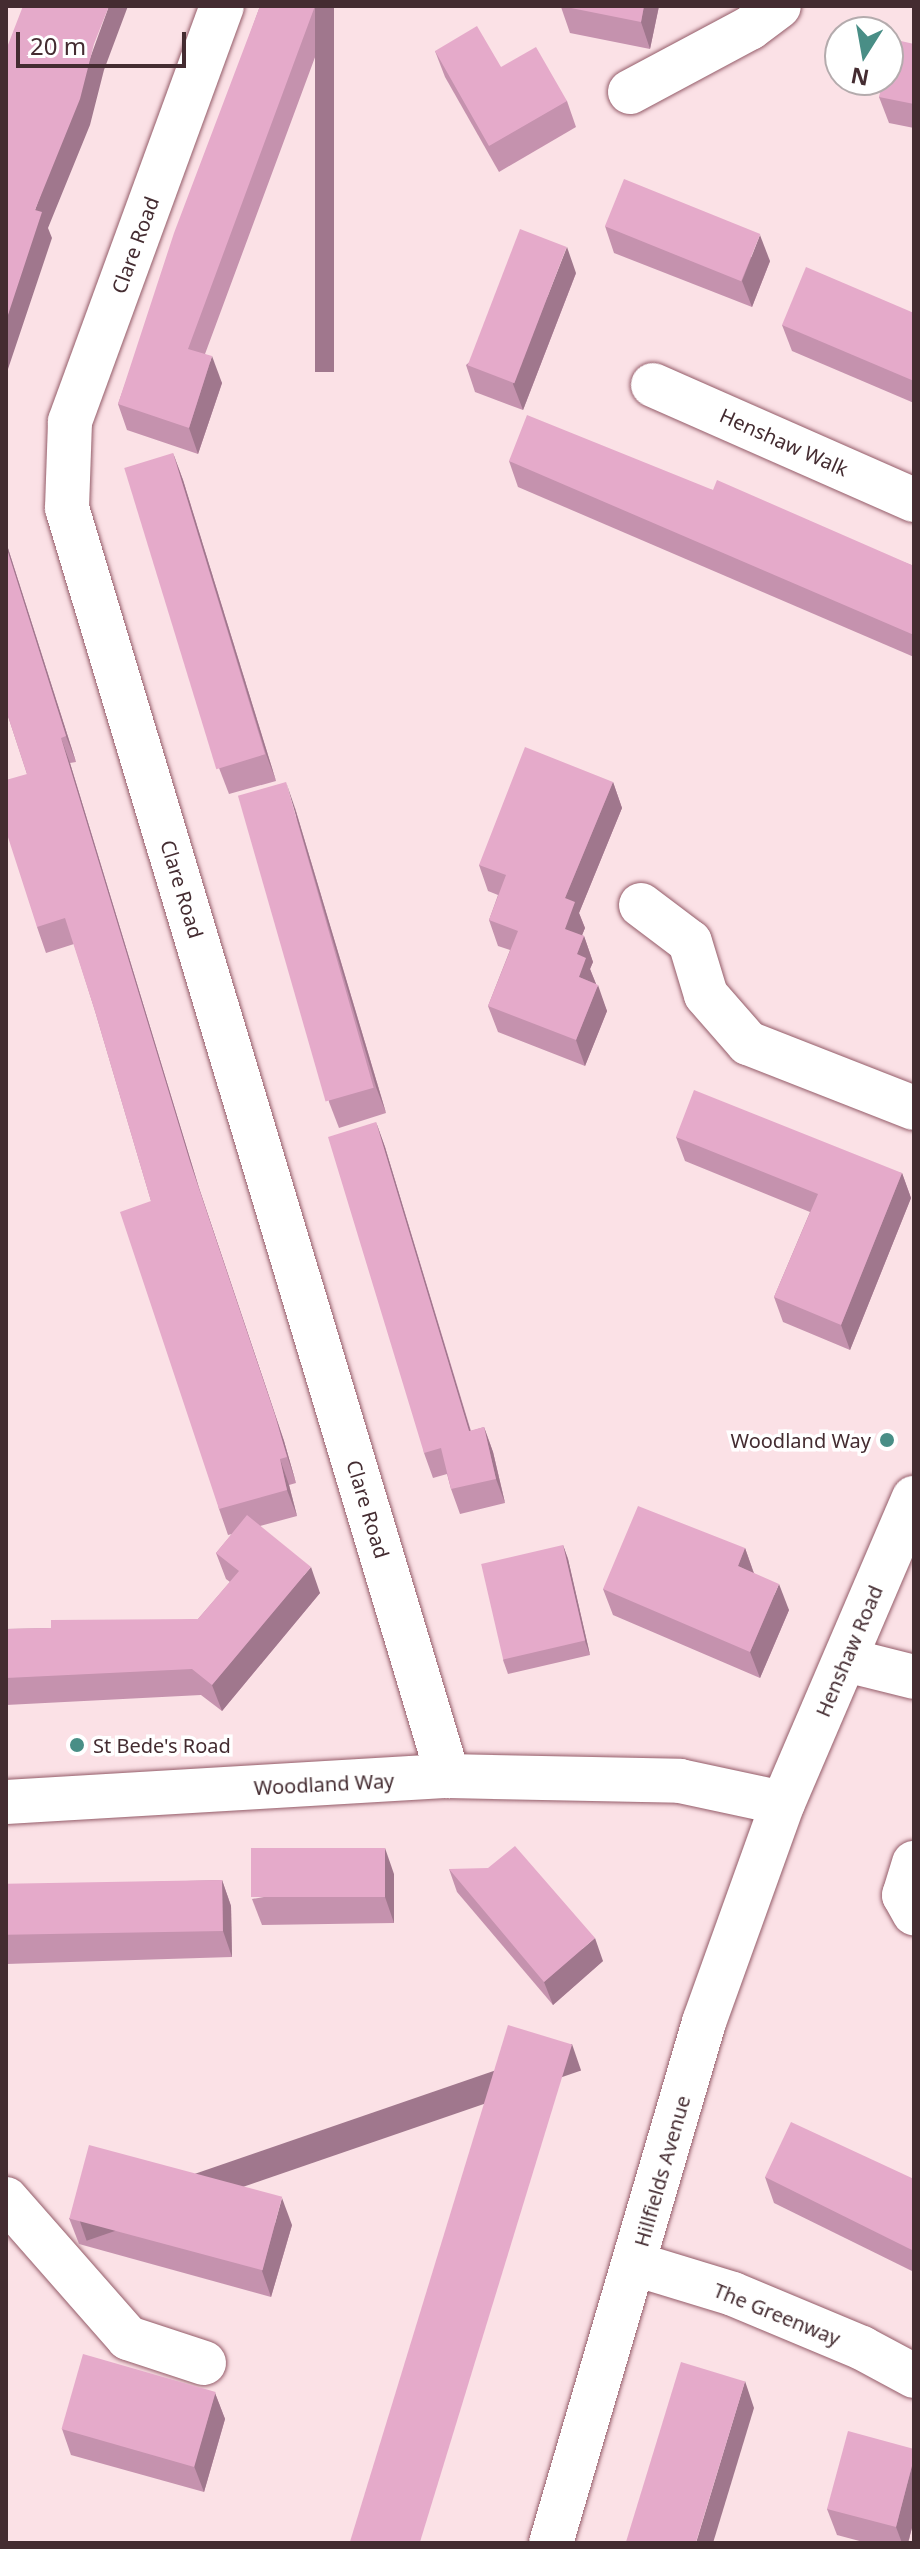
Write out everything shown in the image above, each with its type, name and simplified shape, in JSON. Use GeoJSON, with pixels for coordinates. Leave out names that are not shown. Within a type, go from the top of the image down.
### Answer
{"type":"FeatureCollection","features":[{"type":"Feature","properties":{"kind":"street","name":"Clare Road"},"geometry":{"type":"LineString","coordinates":[[222,6],[70,422],[67,508],[448,1776]]}},
{"type":"Feature","properties":{"kind":"street"},"geometry":{"type":"LineString","coordinates":[[630,92],[750,28],[779,6]]}},
{"type":"Feature","properties":{"kind":"street","name":"Henshaw Walk"},"geometry":{"type":"LineString","coordinates":[[653,385],[914,500]]}},
{"type":"Feature","properties":{"kind":"street"},"geometry":{"type":"LineString","coordinates":[[641,905],[690,942],[706,995],[748,1043],[914,1108]]}},
{"type":"Feature","properties":{"kind":"street","name":"Henshaw Road"},"geometry":{"type":"LineString","coordinates":[[783,1803],[914,1498]]}},
{"type":"Feature","properties":{"kind":"street"},"geometry":{"type":"LineString","coordinates":[[846,1660],[914,1677]]}},
{"type":"Feature","properties":{"kind":"street","name":"Woodland Way"},"geometry":{"type":"LineString","coordinates":[[6,1802],[448,1776],[680,1781],[783,1803]]}},
{"type":"Feature","properties":{"kind":"street","name":"Hillfields Avenue"},"geometry":{"type":"LineString","coordinates":[[551,2543],[704,2022],[783,1803]]}},
{"type":"Feature","properties":{"kind":"street"},"geometry":{"type":"LineString","coordinates":[[914,1863],[904,1895],[914,1913]]}},
{"type":"Feature","properties":{"kind":"street"},"geometry":{"type":"LineString","coordinates":[[6,2199],[128,2338],[204,2363]]}},
{"type":"Feature","properties":{"kind":"street","name":"The Greenway"},"geometry":{"type":"LineString","coordinates":[[635,2264],[733,2294],[914,2376]]}},
{"type":"Feature","properties":{"kind":"building"},"geometry":{"type":"Polygon","coordinates":[[[23,6],[109,6],[94,44],[80,99],[35,210],[42,212],[6,321],[6,50],[23,6]]]}},
{"type":"Feature","properties":{"kind":"building"},"geometry":{"type":"Polygon","coordinates":[[[260,6],[315,6],[188,349],[212,356],[189,428],[118,404],[174,233],[260,6]]]}},
{"type":"Feature","properties":{"kind":"building"},"geometry":{"type":"Polygon","coordinates":[[[561,6],[644,6],[641,22],[561,6]]]}},
{"type":"Feature","properties":{"kind":"building"},"geometry":{"type":"Polygon","coordinates":[[[477,26],[501,67],[536,47],[567,101],[489,146],[435,51],[477,26]]]}},
{"type":"Feature","properties":{"kind":"building"},"geometry":{"type":"Polygon","coordinates":[[[904,42],[914,44],[914,104],[879,97],[904,96],[904,42]]]}},
{"type":"Feature","properties":{"kind":"building"},"geometry":{"type":"Polygon","coordinates":[[[624,179],[760,234],[741,281],[605,226],[624,179]]]}},
{"type":"Feature","properties":{"kind":"building"},"geometry":{"type":"Polygon","coordinates":[[[520,229],[567,247],[514,383],[468,365],[520,229]]]}},
{"type":"Feature","properties":{"kind":"building"},"geometry":{"type":"Polygon","coordinates":[[[806,267],[914,313],[914,381],[782,325],[806,267]]]}},
{"type":"Feature","properties":{"kind":"building"},"geometry":{"type":"Polygon","coordinates":[[[527,415],[713,490],[717,480],[914,566],[914,635],[509,461],[527,415]]]}},
{"type":"Feature","properties":{"kind":"building"},"geometry":{"type":"Polygon","coordinates":[[[173,453],[265,754],[216,769],[124,468],[173,453]]]}},
{"type":"Feature","properties":{"kind":"building"},"geometry":{"type":"Polygon","coordinates":[[[6,546],[66,736],[61,738],[190,1162],[287,1457],[280,1459],[287,1490],[219,1509],[120,1212],[151,1201],[95,1011],[65,918],[37,927],[6,831],[6,780],[27,774],[6,710],[6,546]]]}},
{"type":"Feature","properties":{"kind":"building"},"geometry":{"type":"Polygon","coordinates":[[[525,747],[613,782],[565,898],[575,902],[565,929],[584,936],[577,954],[586,958],[579,977],[598,985],[576,1040],[488,1006],[518,931],[489,920],[506,875],[479,865],[525,747]]]}},
{"type":"Feature","properties":{"kind":"building"},"geometry":{"type":"Polygon","coordinates":[[[286,782],[374,1088],[326,1101],[238,796],[286,782]]]}},
{"type":"Feature","properties":{"kind":"building"},"geometry":{"type":"Polygon","coordinates":[[[694,1090],[902,1173],[841,1325],[774,1297],[818,1194],[676,1137],[694,1090]]]}},
{"type":"Feature","properties":{"kind":"building"},"geometry":{"type":"Polygon","coordinates":[[[376,1122],[469,1431],[484,1427],[496,1479],[451,1489],[441,1448],[424,1453],[328,1137],[376,1122]]]}},
{"type":"Feature","properties":{"kind":"building"},"geometry":{"type":"Polygon","coordinates":[[[638,1506],[745,1548],[738,1566],[779,1584],[750,1652],[603,1589],[638,1506]]]}},
{"type":"Feature","properties":{"kind":"building"},"geometry":{"type":"Polygon","coordinates":[[[247,1515],[311,1567],[212,1685],[192,1669],[6,1678],[6,1629],[51,1628],[51,1620],[198,1619],[239,1571],[216,1553],[247,1515]]]}},
{"type":"Feature","properties":{"kind":"building"},"geometry":{"type":"Polygon","coordinates":[[[563,1545],[585,1640],[503,1659],[481,1564],[563,1545]]]}},
{"type":"Feature","properties":{"kind":"building"},"geometry":{"type":"Polygon","coordinates":[[[515,1846],[595,1938],[544,1982],[449,1869],[488,1868],[515,1846]]]}},
{"type":"Feature","properties":{"kind":"building"},"geometry":{"type":"Polygon","coordinates":[[[251,1848],[385,1848],[385,1897],[251,1897],[251,1848]]]}},
{"type":"Feature","properties":{"kind":"building"},"geometry":{"type":"Polygon","coordinates":[[[222,1880],[223,1931],[7,1935],[6,1884],[222,1880]]]}},
{"type":"Feature","properties":{"kind":"building"},"geometry":{"type":"Polygon","coordinates":[[[508,2025],[572,2045],[420,2543],[350,2543],[508,2025]]]}},
{"type":"Feature","properties":{"kind":"building"},"geometry":{"type":"Polygon","coordinates":[[[791,2122],[914,2179],[914,2251],[765,2177],[791,2122]]]}},
{"type":"Feature","properties":{"kind":"building"},"geometry":{"type":"Polygon","coordinates":[[[89,2145],[282,2197],[263,2270],[69,2218],[89,2145]]]}},
{"type":"Feature","properties":{"kind":"building"},"geometry":{"type":"Polygon","coordinates":[[[83,2354],[216,2392],[194,2467],[62,2429],[83,2354]]]}},
{"type":"Feature","properties":{"kind":"building"},"geometry":{"type":"Polygon","coordinates":[[[681,2362],[745,2382],[696,2543],[626,2543],[681,2362]]]}},
{"type":"Feature","properties":{"kind":"building"},"geometry":{"type":"Polygon","coordinates":[[[848,2431],[914,2449],[896,2527],[827,2509],[848,2431]]]}},
{"type":"Feature","properties":{"kind":"place","name":"Woodland Way"},"geometry":{"type":"Point","coordinates":[887,1440]}},
{"type":"Feature","properties":{"kind":"place","name":"St Bede's Road"},"geometry":{"type":"Point","coordinates":[77,1745]}}]}
